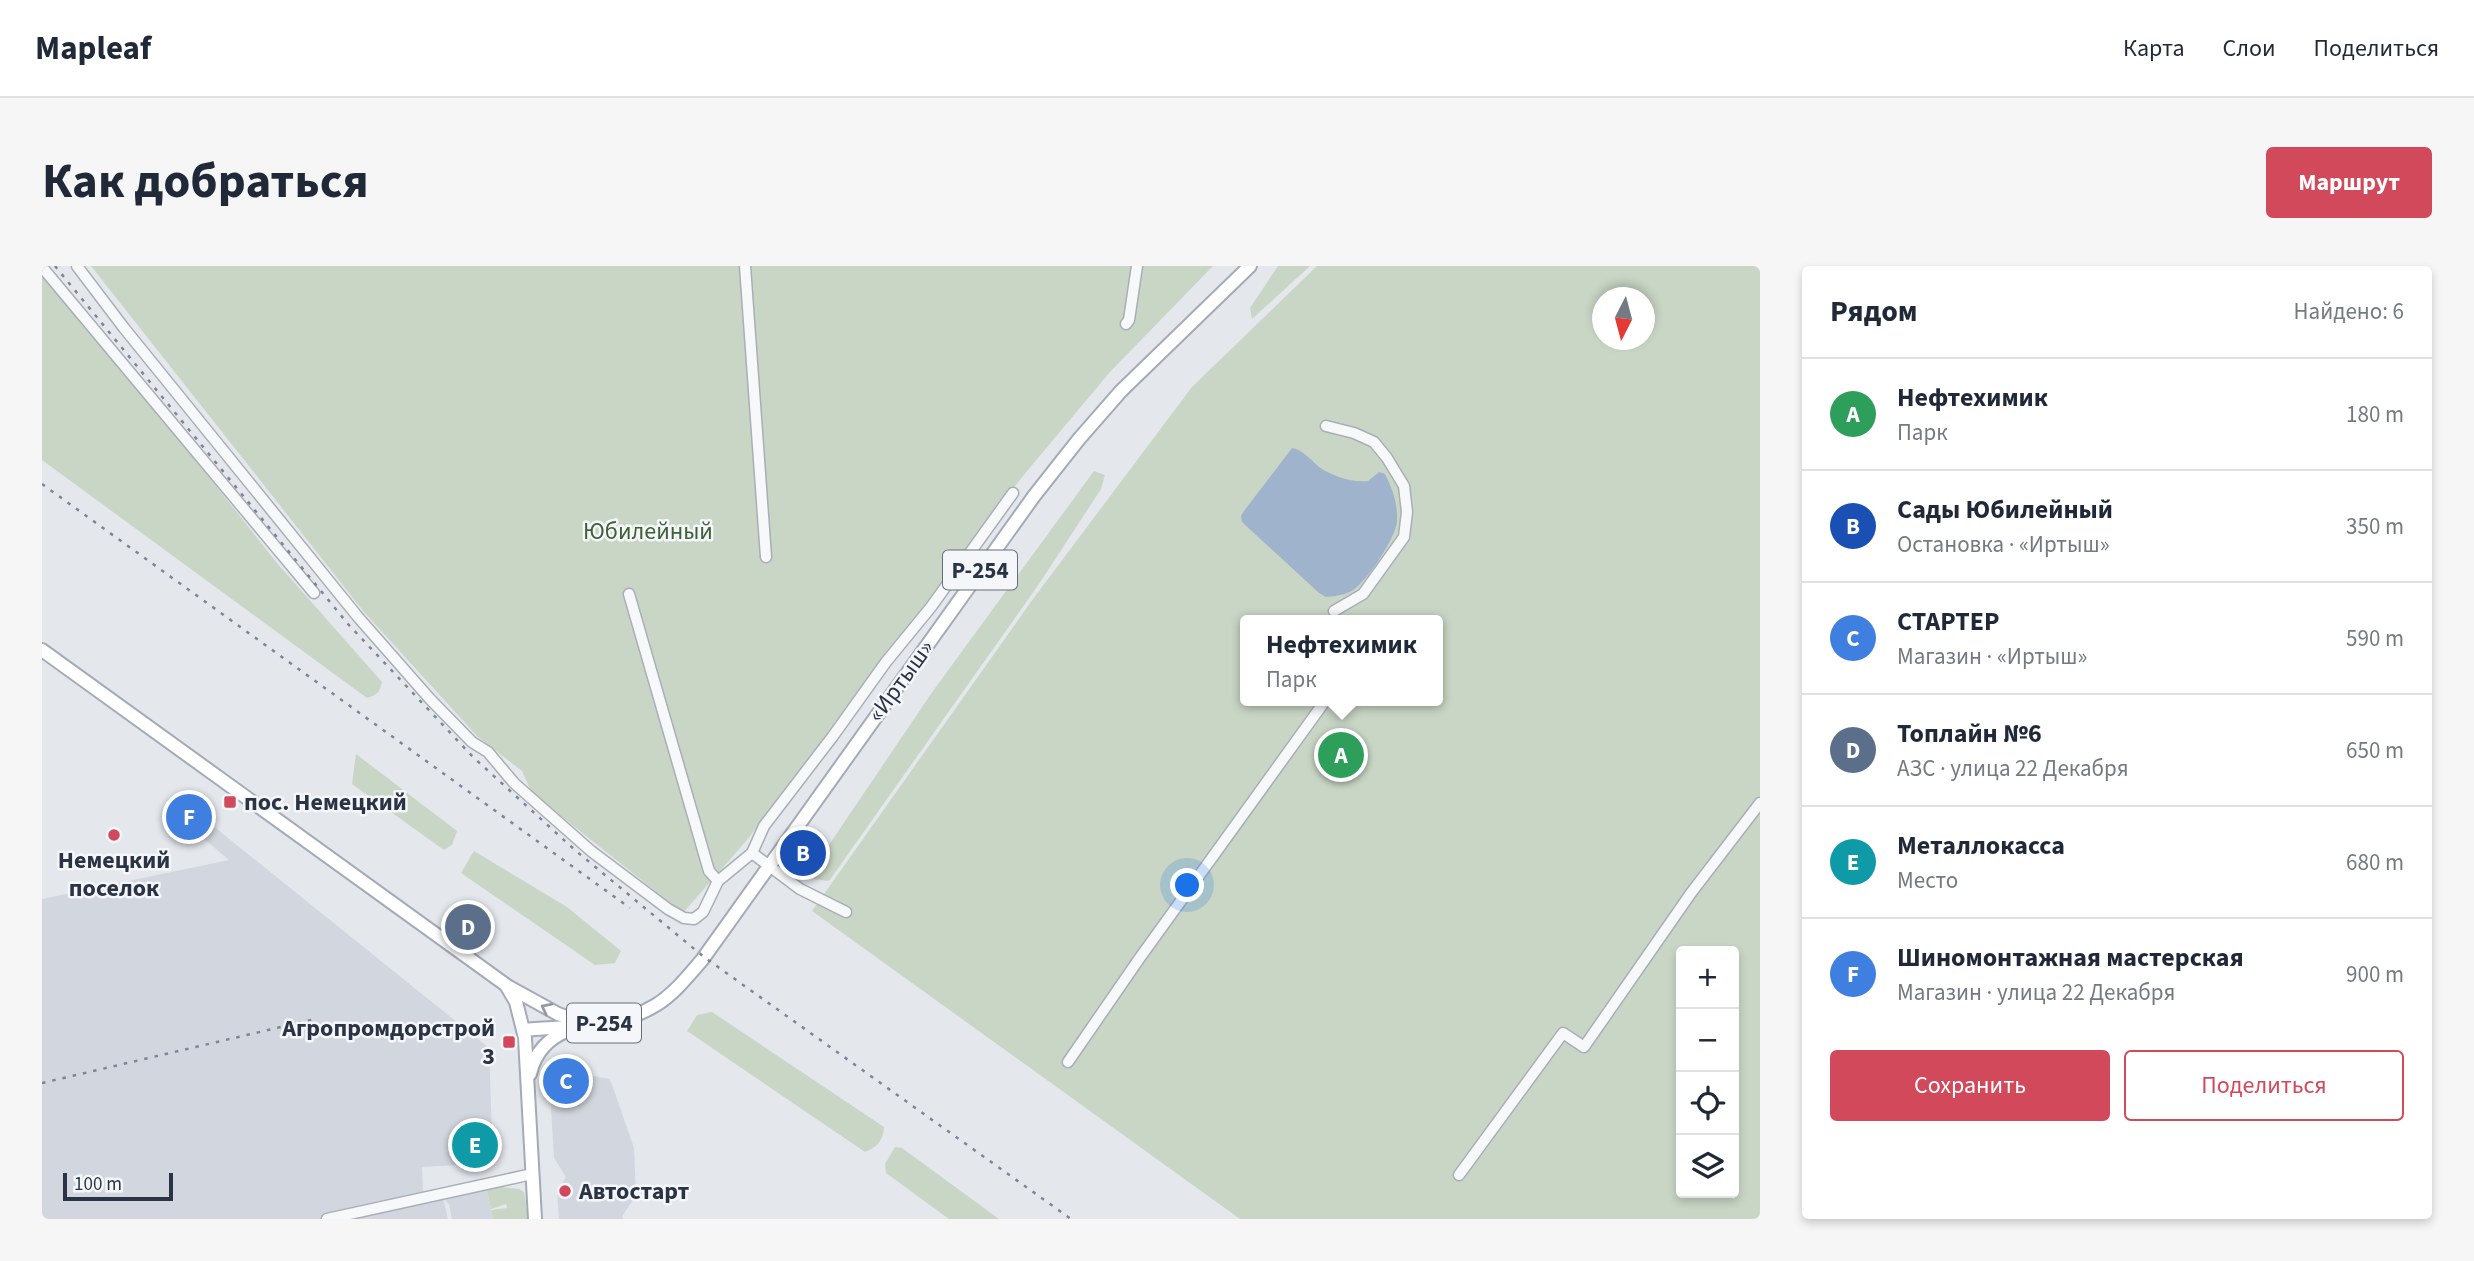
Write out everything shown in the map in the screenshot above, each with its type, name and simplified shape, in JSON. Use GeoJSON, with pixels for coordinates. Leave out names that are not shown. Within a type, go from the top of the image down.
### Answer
{"type":"FeatureCollection","features":[{"type":"Feature","properties":{"kind":"main road","name":"«Иртыш»"},"geometry":{"type":"LineString","coordinates":[[524,1030],[591,1025],[634,1016],[656,1005],[676,989],[702,960],[1026,507],[1079,439],[1121,391],[1250,266]]}},
{"type":"Feature","properties":{"kind":"main road"},"geometry":{"type":"LineString","coordinates":[[42,650],[506,985],[558,1014],[591,1025]]}},
{"type":"Feature","properties":{"kind":"main road"},"geometry":{"type":"LineString","coordinates":[[506,985],[516,1002],[524,1030],[535,1219]]}},
{"type":"Feature","properties":{"kind":"main road"},"geometry":{"type":"LineString","coordinates":[[528,1081],[534,1060],[552,1038],[591,1025]]}},
{"type":"Feature","properties":{"kind":"street"},"geometry":{"type":"LineString","coordinates":[[77,266],[358,617],[430,699],[472,742],[488,752],[514,783],[636,887],[684,918],[694,919],[703,912],[718,881],[752,853],[764,826],[886,662],[931,607],[1013,493]]}},
{"type":"Feature","properties":{"kind":"street"},"geometry":{"type":"LineString","coordinates":[[745,266],[766,557]]}},
{"type":"Feature","properties":{"kind":"street"},"geometry":{"type":"LineString","coordinates":[[1126,324],[1129,320],[1137,266]]}},
{"type":"Feature","properties":{"kind":"street"},"geometry":{"type":"LineString","coordinates":[[42,267],[314,593]]}},
{"type":"Feature","properties":{"kind":"street"},"geometry":{"type":"LineString","coordinates":[[1326,426],[1354,433],[1374,442],[1404,486],[1407,512],[1404,537],[1363,594],[1334,611]]}},
{"type":"Feature","properties":{"kind":"street"},"geometry":{"type":"LineString","coordinates":[[629,594],[703,852],[709,871],[718,881]]}},
{"type":"Feature","properties":{"kind":"street"},"geometry":{"type":"LineString","coordinates":[[1068,1062],[1139,958],[1321,706]]}},
{"type":"Feature","properties":{"kind":"street"},"geometry":{"type":"LineString","coordinates":[[1459,1175],[1563,1032],[1584,1047],[1691,894],[1760,803]]}},
{"type":"Feature","properties":{"kind":"street"},"geometry":{"type":"LineString","coordinates":[[752,853],[800,889],[846,912]]}},
{"type":"Feature","properties":{"kind":"street"},"geometry":{"type":"LineString","coordinates":[[327,1219],[532,1174]]}},
{"type":"Feature","properties":{"kind":"shaded area"},"geometry":{"type":"Polygon","coordinates":[[[212,825],[489,1048],[493,1163],[422,1167],[423,1193],[441,1190],[448,1219],[42,1219],[42,899],[229,860],[202,837],[212,825]]]}},
{"type":"Feature","properties":{"kind":"shaded area"},"geometry":{"type":"Polygon","coordinates":[[[549,1073],[576,1073],[610,1079],[634,1148],[636,1196],[622,1216],[623,1219],[559,1219],[557,1191],[566,1177],[554,1158],[549,1073]]]}},
{"type":"Feature","properties":{"kind":"shaded area"},"geometry":{"type":"Polygon","coordinates":[[[488,1188],[493,1219],[452,1219],[449,1204],[445,1200],[488,1188]]]}},
{"type":"Feature","properties":{"kind":"green space","name":"Юбилейный"},"geometry":{"type":"Polygon","coordinates":[[[91,266],[1213,266],[1110,372],[1022,477],[747,840],[683,913],[532,793],[522,771],[477,736],[364,612],[91,266]]]}},
{"type":"Feature","properties":{"kind":"green space"},"geometry":{"type":"Polygon","coordinates":[[[1278,266],[1310,266],[1252,319],[1250,308],[1278,266]]]}},
{"type":"Feature","properties":{"kind":"green space"},"geometry":{"type":"Polygon","coordinates":[[[1317,266],[1760,266],[1760,1219],[1240,1219],[812,911],[1033,599],[1192,387],[1317,266]]]}},
{"type":"Feature","properties":{"kind":"green space"},"geometry":{"type":"Polygon","coordinates":[[[42,276],[110,352],[277,563],[382,682],[376,694],[367,698],[42,460],[42,276]]]}},
{"type":"Feature","properties":{"kind":"green space"},"geometry":{"type":"Polygon","coordinates":[[[1094,471],[1105,475],[1101,489],[1039,584],[829,881],[813,879],[818,861],[933,691],[1094,471]]]}},
{"type":"Feature","properties":{"kind":"green space"},"geometry":{"type":"Polygon","coordinates":[[[356,754],[457,831],[452,845],[444,850],[352,784],[356,754]]]}},
{"type":"Feature","properties":{"kind":"green space"},"geometry":{"type":"Polygon","coordinates":[[[474,851],[567,907],[621,951],[615,963],[595,965],[461,873],[474,851]]]}},
{"type":"Feature","properties":{"kind":"green space"},"geometry":{"type":"Polygon","coordinates":[[[712,1012],[884,1127],[879,1142],[865,1152],[687,1031],[697,1015],[712,1012]]]}},
{"type":"Feature","properties":{"kind":"green space"},"geometry":{"type":"Polygon","coordinates":[[[895,1147],[902,1148],[999,1219],[949,1219],[886,1173],[885,1164],[895,1147]]]}},
{"type":"Feature","properties":{"kind":"green space"},"geometry":{"type":"Polygon","coordinates":[[[491,1186],[524,1192],[529,1219],[493,1219],[491,1210],[507,1208],[506,1204],[491,1209],[487,1191],[491,1186]]]}},
{"type":"Feature","properties":{"kind":"water"},"geometry":{"type":"Polygon","coordinates":[[[1292,448],[1303,453],[1324,470],[1343,478],[1368,481],[1379,472],[1385,474],[1393,491],[1397,522],[1391,539],[1366,578],[1347,593],[1326,597],[1319,593],[1242,522],[1244,511],[1292,448]]]}},
{"type":"Feature","properties":{"kind":"railway"},"geometry":{"type":"LineString","coordinates":[[55,266],[348,624],[473,757],[576,851],[704,957],[1071,1219]]}},
{"type":"Feature","properties":{"kind":"railway"},"geometry":{"type":"LineString","coordinates":[[42,484],[630,908]]}},
{"type":"Feature","properties":{"kind":"railway"},"geometry":{"type":"LineString","coordinates":[[42,1083],[315,1019]]}},
{"type":"Feature","properties":{"kind":"place","name":"Нефтехимик"},"geometry":{"type":"Point","coordinates":[1341,755]}},
{"type":"Feature","properties":{"kind":"place","name":"пос. Немецкий"},"geometry":{"type":"Point","coordinates":[230,802]}},
{"type":"Feature","properties":{"kind":"place","name":"Шиномонтажная мастерская"},"geometry":{"type":"Point","coordinates":[189,817]}},
{"type":"Feature","properties":{"kind":"place","name":"Немецкий поселок"},"geometry":{"type":"Point","coordinates":[114,835]}},
{"type":"Feature","properties":{"kind":"place","name":"Сады Юбилейный"},"geometry":{"type":"Point","coordinates":[803,853]}},
{"type":"Feature","properties":{"kind":"place","name":"Топлайн №6"},"geometry":{"type":"Point","coordinates":[468,927]}},
{"type":"Feature","properties":{"kind":"place","name":"Агропромдорстрой 3"},"geometry":{"type":"Point","coordinates":[509,1042]}},
{"type":"Feature","properties":{"kind":"place","name":"СТАРТЕР"},"geometry":{"type":"Point","coordinates":[566,1081]}},
{"type":"Feature","properties":{"kind":"place","name":"Металлокасса"},"geometry":{"type":"Point","coordinates":[475,1145]}},
{"type":"Feature","properties":{"kind":"place","name":"Автостарт"},"geometry":{"type":"Point","coordinates":[565,1191]}}]}
